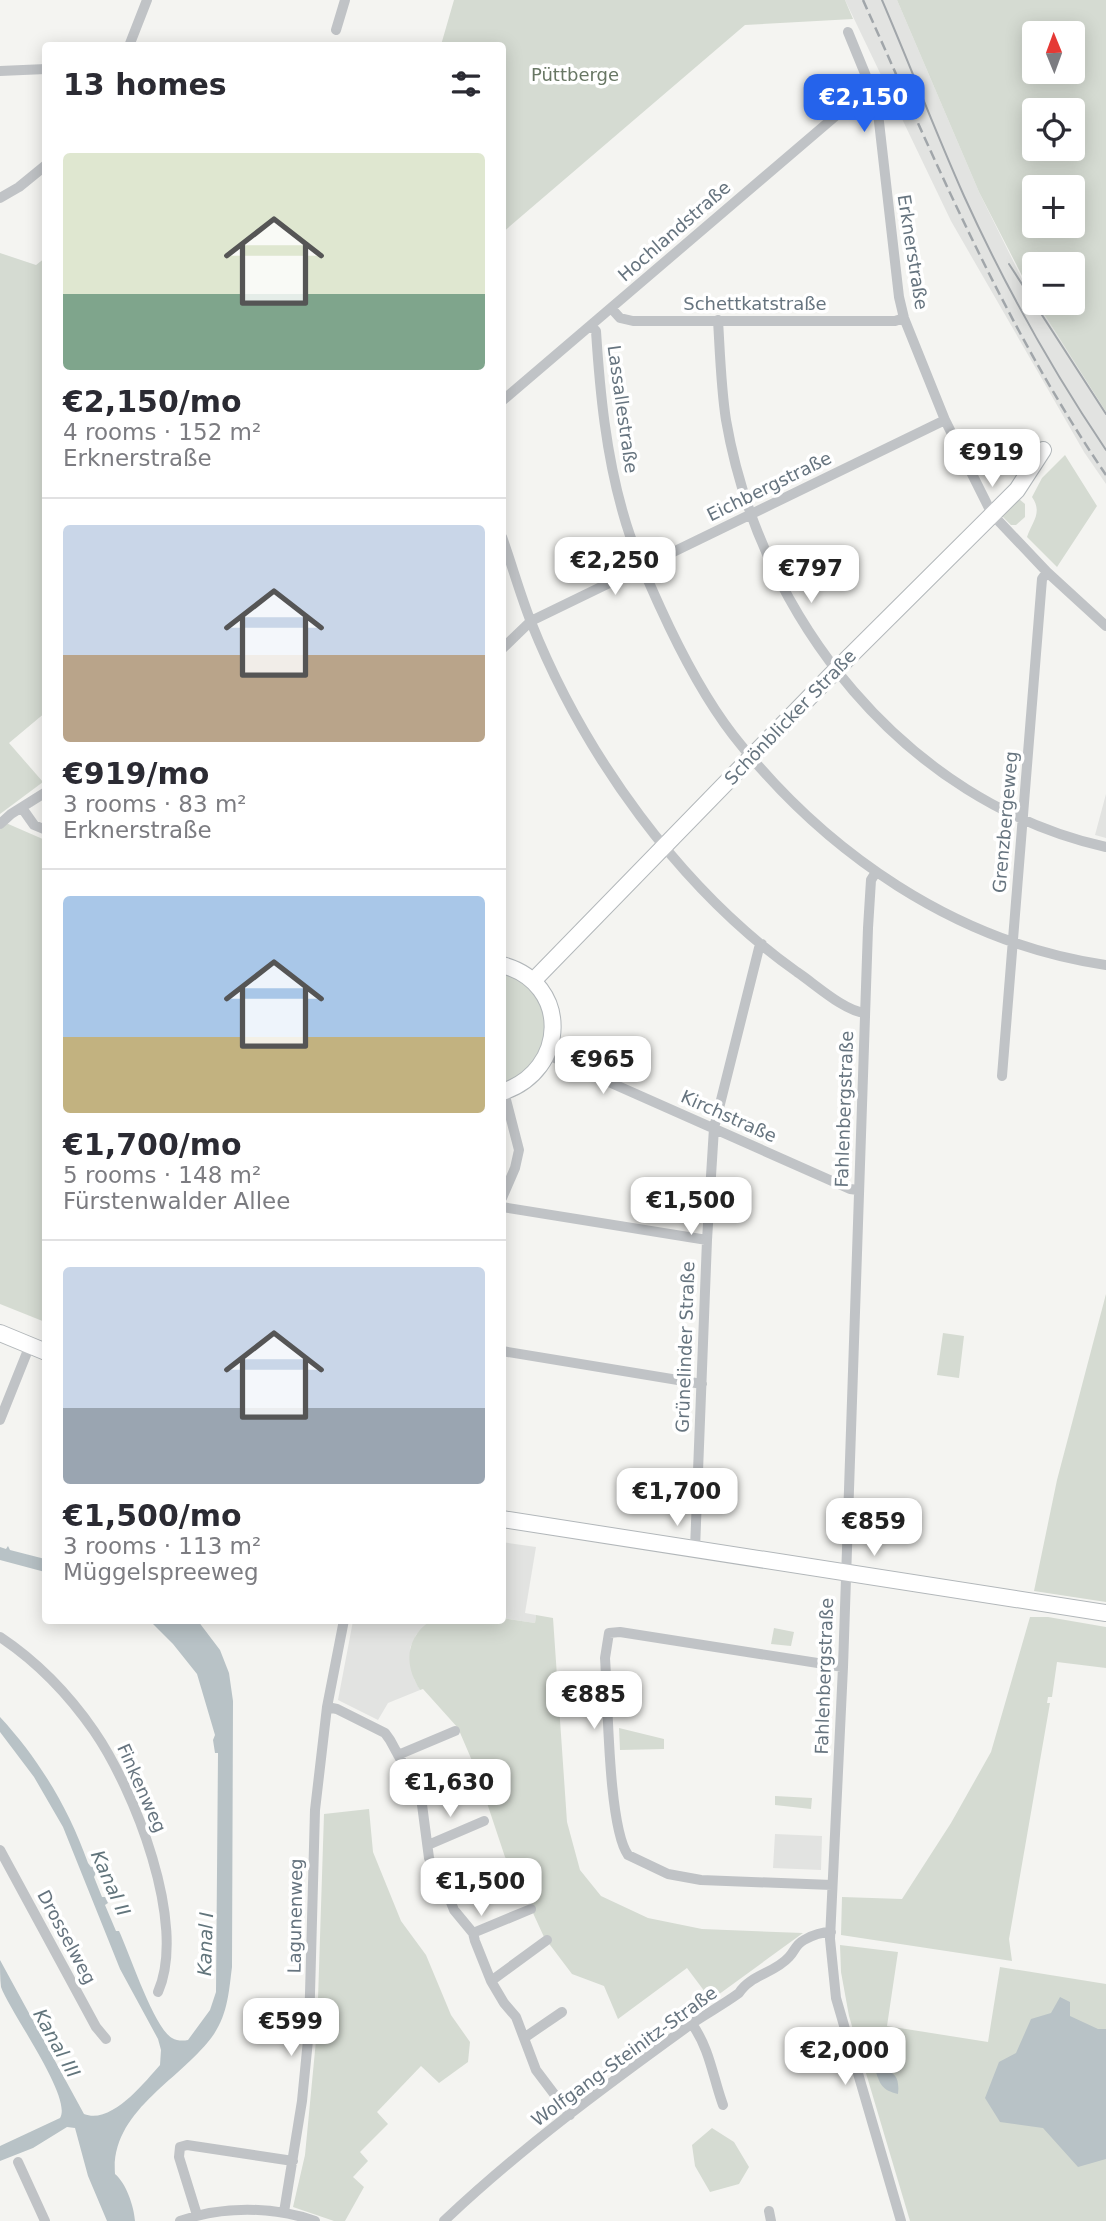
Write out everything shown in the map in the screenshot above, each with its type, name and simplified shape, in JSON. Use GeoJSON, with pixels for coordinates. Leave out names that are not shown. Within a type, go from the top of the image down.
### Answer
{"type":"FeatureCollection","features":[{"type":"Feature","properties":{"kind":"street"},"geometry":{"type":"LineString","coordinates":[[131,42],[147,0]]}},
{"type":"Feature","properties":{"kind":"street"},"geometry":{"type":"LineString","coordinates":[[336,30],[345,0]]}},
{"type":"Feature","properties":{"kind":"street","name":"Erknerstraße"},"geometry":{"type":"LineString","coordinates":[[848,32],[873,93],[878,113],[895,282],[904,318],[945,420],[992,514],[1047,572],[1106,626]]}},
{"type":"Feature","properties":{"kind":"street"},"geometry":{"type":"LineString","coordinates":[[0,71],[42,69]]}},
{"type":"Feature","properties":{"kind":"street","name":"Hochlandstraße"},"geometry":{"type":"LineString","coordinates":[[506,398],[852,102],[873,93]]}},
{"type":"Feature","properties":{"kind":"street"},"geometry":{"type":"LineString","coordinates":[[0,198],[13,192],[42,168]]}},
{"type":"Feature","properties":{"kind":"street","name":"Schettkatstraße"},"geometry":{"type":"LineString","coordinates":[[611,308],[620,318],[632,321],[895,321],[904,318]]}},
{"type":"Feature","properties":{"kind":"street"},"geometry":{"type":"LineString","coordinates":[[718,320],[726,420],[751,514],[784,588],[835,671],[875,715],[921,756],[972,792],[1023,818],[1106,847]]}},
{"type":"Feature","properties":{"kind":"street","name":"Lassallestraße"},"geometry":{"type":"LineString","coordinates":[[591,326],[596,331],[606,442],[622,513],[641,567],[697,680],[732,734],[796,806],[876,872],[944,912],[1012,942],[1106,965]]}},
{"type":"Feature","properties":{"kind":"street","name":"Eichbergstraße"},"geometry":{"type":"LineString","coordinates":[[506,645],[531,621],[945,420]]}},
{"type":"Feature","properties":{"kind":"street","name":"Schönblicker Straße"},"geometry":{"type":"LineString","coordinates":[[533,981],[835,671],[1017,489],[1043,450]]}},
{"type":"Feature","properties":{"kind":"street"},"geometry":{"type":"LineString","coordinates":[[506,549],[531,621],[556,677],[587,734],[625,794],[664,846],[727,913],[762,944],[842,1004],[865,1013]]}},
{"type":"Feature","properties":{"kind":"street","name":"Grenzbergeweg"},"geometry":{"type":"LineString","coordinates":[[1002,1076],[1042,579],[1047,572]]}},
{"type":"Feature","properties":{"kind":"street"},"geometry":{"type":"LineString","coordinates":[[0,824],[42,795]]}},
{"type":"Feature","properties":{"kind":"street"},"geometry":{"type":"LineString","coordinates":[[22,808],[34,825],[42,828]]}},
{"type":"Feature","properties":{"kind":"street","name":"Fahlenbergstraße"},"geometry":{"type":"LineString","coordinates":[[876,872],[871,880],[865,1013],[843,1667],[831,1932],[836,1998],[901,2221]]}},
{"type":"Feature","properties":{"kind":"street","name":"Grünelinder Straße"},"geometry":{"type":"LineString","coordinates":[[695,1549],[714,1128],[762,944]]}},
{"type":"Feature","properties":{"kind":"street"},"geometry":{"type":"LineString","coordinates":[[506,966],[521,972],[543,993],[552,1021],[553,1035],[548,1055],[531,1076],[506,1090]]}},
{"type":"Feature","properties":{"kind":"street","name":"Kirchstraße"},"geometry":{"type":"LineString","coordinates":[[548,1055],[850,1189],[858,1189]]}},
{"type":"Feature","properties":{"kind":"street"},"geometry":{"type":"LineString","coordinates":[[506,1103],[519,1150],[506,1189]]}},
{"type":"Feature","properties":{"kind":"street"},"geometry":{"type":"LineString","coordinates":[[506,1208],[707,1240]]}},
{"type":"Feature","properties":{"kind":"street"},"geometry":{"type":"LineString","coordinates":[[0,1333],[38,1348],[0,1420]]}},
{"type":"Feature","properties":{"kind":"street"},"geometry":{"type":"LineString","coordinates":[[506,1352],[702,1384]]}},
{"type":"Feature","properties":{"kind":"street"},"geometry":{"type":"LineString","coordinates":[[506,1519],[1106,1613]]}},
{"type":"Feature","properties":{"kind":"street","name":"Lagunenweg"},"geometry":{"type":"LineString","coordinates":[[284,2212],[302,2101],[309,2030],[315,1810],[327,1707],[343,1624]]}},
{"type":"Feature","properties":{"kind":"street"},"geometry":{"type":"LineString","coordinates":[[832,1885],[701,1880],[668,1874],[628,1855],[624,1850],[615,1814],[606,1658],[609,1633],[620,1632],[843,1667]]}},
{"type":"Feature","properties":{"kind":"street","name":"Finkenweg"},"geometry":{"type":"LineString","coordinates":[[0,1637],[41,1670],[84,1716],[122,1781],[149,1848],[159,1887],[167,1954],[164,1978],[158,1992]]}},
{"type":"Feature","properties":{"kind":"street"},"geometry":{"type":"LineString","coordinates":[[327,1707],[337,1709],[385,1733],[421,1797],[429,1858],[444,1892],[454,1910],[474,1933],[491,1981],[516,2017],[536,2070],[570,2115]]}},
{"type":"Feature","properties":{"kind":"street"},"geometry":{"type":"LineString","coordinates":[[398,1755],[455,1731]]}},
{"type":"Feature","properties":{"kind":"street"},"geometry":{"type":"LineString","coordinates":[[421,1797],[467,1778]]}},
{"type":"Feature","properties":{"kind":"street"},"geometry":{"type":"LineString","coordinates":[[428,1845],[484,1821]]}},
{"type":"Feature","properties":{"kind":"street","name":"Drosselweg"},"geometry":{"type":"LineString","coordinates":[[0,1850],[96,2027],[106,2039]]}},
{"type":"Feature","properties":{"kind":"street"},"geometry":{"type":"LineString","coordinates":[[450,1900],[476,1882]]}},
{"type":"Feature","properties":{"kind":"street"},"geometry":{"type":"LineString","coordinates":[[474,1933],[531,1909]]}},
{"type":"Feature","properties":{"kind":"street","name":"Wolfgang-Steinitz-Straße"},"geometry":{"type":"LineString","coordinates":[[444,2221],[570,2115],[692,2024],[716,2010],[765,1971],[789,1957],[794,1947],[804,1940],[831,1932]]}},
{"type":"Feature","properties":{"kind":"street"},"geometry":{"type":"LineString","coordinates":[[491,1981],[547,1940]]}},
{"type":"Feature","properties":{"kind":"street"},"geometry":{"type":"LineString","coordinates":[[524,2038],[562,2012]]}},
{"type":"Feature","properties":{"kind":"street"},"geometry":{"type":"LineString","coordinates":[[692,2024],[716,2075],[716,2087],[723,2105]]}},
{"type":"Feature","properties":{"kind":"street"},"geometry":{"type":"LineString","coordinates":[[197,2215],[179,2157],[180,2147],[187,2145],[293,2161]]}},
{"type":"Feature","properties":{"kind":"street"},"geometry":{"type":"LineString","coordinates":[[18,2162],[45,2221]]}},
{"type":"Feature","properties":{"kind":"street"},"geometry":{"type":"LineString","coordinates":[[180,2221],[197,2215],[240,2210],[284,2212],[314,2221]]}},
{"type":"Feature","properties":{"kind":"shaded area"},"geometry":{"type":"Polygon","coordinates":[[[845,0],[897,0],[979,192],[1022,279],[1022,315],[1045,315],[1106,412],[1106,484],[1084,452],[951,221],[845,0]]]}},
{"type":"Feature","properties":{"kind":"shaded area"},"geometry":{"type":"Polygon","coordinates":[[[1106,794],[1106,838],[1095,835],[1106,794]]]}},
{"type":"Feature","properties":{"kind":"shaded area"},"geometry":{"type":"Polygon","coordinates":[[[506,1543],[536,1547],[525,1613],[536,1615],[535,1623],[506,1619],[506,1543]]]}},
{"type":"Feature","properties":{"kind":"shaded area"},"geometry":{"type":"Polygon","coordinates":[[[8,1546],[10,1550],[42,1558],[42,1571],[0,1560],[0,1547],[6,1549],[8,1546]]]}},
{"type":"Feature","properties":{"kind":"shaded area"},"geometry":{"type":"Polygon","coordinates":[[[153,1624],[200,1624],[220,1650],[229,1673],[233,1701],[232,1967],[225,2010],[214,2034],[200,2051],[151,2097],[124,2132],[117,2151],[115,2174],[129,2195],[135,2221],[107,2221],[88,2176],[75,2128],[67,2127],[33,2148],[0,2161],[0,2146],[60,2118],[62,2108],[58,2093],[39,2054],[1,1987],[0,1960],[84,2114],[105,2114],[126,2100],[160,2065],[161,2050],[158,2039],[120,1969],[63,1827],[34,1777],[0,1732],[0,1717],[40,1767],[72,1823],[88,1863],[91,1867],[94,1866],[94,1877],[102,1897],[105,1897],[108,1903],[105,1905],[158,2020],[172,2038],[188,2040],[210,2010],[216,1992],[218,1753],[215,1753],[215,1735],[197,1674],[153,1624]]]}},
{"type":"Feature","properties":{"kind":"shaded area"},"geometry":{"type":"Polygon","coordinates":[[[352,1624],[427,1624],[416,1635],[410,1648],[414,1679],[420,1690],[388,1703],[378,1720],[338,1700],[352,1624]]]}},
{"type":"Feature","properties":{"kind":"shaded area"},"geometry":{"type":"Polygon","coordinates":[[[775,1834],[822,1836],[821,1870],[773,1868],[775,1834]]]}},
{"type":"Feature","properties":{"kind":"shaded area"},"geometry":{"type":"Polygon","coordinates":[[[1060,1997],[1070,2002],[1070,2016],[1098,2029],[1106,2029],[1106,2159],[1078,2167],[1043,2128],[1000,2122],[985,2098],[999,2062],[1016,2053],[1031,2019],[1051,2013],[1060,1997]]]}},
{"type":"Feature","properties":{"kind":"shaded area"},"geometry":{"type":"Polygon","coordinates":[[[875,2069],[887,2071],[897,2078],[898,2094],[882,2086],[875,2069]]]}},
{"type":"Feature","properties":{"kind":"green space","name":"Püttberge"},"geometry":{"type":"Polygon","coordinates":[[[454,0],[845,0],[853,19],[745,25],[506,230],[506,42],[442,42],[454,0]]]}},
{"type":"Feature","properties":{"kind":"green space"},"geometry":{"type":"Polygon","coordinates":[[[897,0],[1106,0],[1106,412],[1045,315],[1085,315],[1085,252],[1022,252],[1022,276],[979,192],[897,0]]]}},
{"type":"Feature","properties":{"kind":"green space"},"geometry":{"type":"Polygon","coordinates":[[[0,253],[36,265],[42,260],[42,715],[9,743],[42,783],[0,814],[0,253]]]}},
{"type":"Feature","properties":{"kind":"green space"},"geometry":{"type":"Polygon","coordinates":[[[1065,455],[1097,506],[1057,567],[1027,537],[1037,513],[1032,497],[1042,478],[1065,455]]]}},
{"type":"Feature","properties":{"kind":"green space"},"geometry":{"type":"Polygon","coordinates":[[[1019,499],[1025,504],[1025,517],[1016,525],[1011,525],[1001,515],[1019,499]]]}},
{"type":"Feature","properties":{"kind":"green space"},"geometry":{"type":"Polygon","coordinates":[[[6,823],[42,839],[42,1321],[0,1304],[0,829],[6,823]]]}},
{"type":"Feature","properties":{"kind":"green space"},"geometry":{"type":"Polygon","coordinates":[[[506,972],[537,995],[546,1019],[541,1054],[524,1074],[506,1083],[506,972]]]}},
{"type":"Feature","properties":{"kind":"green space"},"geometry":{"type":"Polygon","coordinates":[[[1106,1294],[1106,1602],[1034,1591],[1057,1480],[1106,1294]]]}},
{"type":"Feature","properties":{"kind":"green space"},"geometry":{"type":"Polygon","coordinates":[[[943,1333],[964,1336],[959,1378],[937,1375],[943,1333]]]}},
{"type":"Feature","properties":{"kind":"green space"},"geometry":{"type":"Polygon","coordinates":[[[536,1615],[553,1618],[567,1822],[580,1870],[601,1896],[648,1918],[702,1929],[803,1933],[711,2000],[687,1968],[618,2019],[604,1986],[572,1974],[544,1937],[533,1913],[529,1889],[505,1857],[476,1770],[458,1728],[423,1689],[420,1690],[415,1681],[411,1671],[410,1653],[416,1636],[427,1624],[506,1624],[506,1619],[535,1623],[536,1615]]]}},
{"type":"Feature","properties":{"kind":"green space"},"geometry":{"type":"Polygon","coordinates":[[[1030,1617],[1048,1617],[1106,1627],[1106,1668],[1057,1662],[1052,1697],[1048,1697],[1047,1703],[1050,1703],[1009,1939],[1012,1961],[841,1935],[842,1897],[902,1899],[951,1823],[991,1752],[1030,1617]]]}},
{"type":"Feature","properties":{"kind":"green space"},"geometry":{"type":"Polygon","coordinates":[[[774,1628],[794,1632],[791,1646],[771,1644],[774,1628]]]}},
{"type":"Feature","properties":{"kind":"green space"},"geometry":{"type":"Polygon","coordinates":[[[619,1728],[664,1739],[664,1749],[620,1750],[619,1728]]]}},
{"type":"Feature","properties":{"kind":"green space"},"geometry":{"type":"Polygon","coordinates":[[[775,1796],[812,1798],[811,1809],[775,1805],[775,1796]]]}},
{"type":"Feature","properties":{"kind":"green space"},"geometry":{"type":"Polygon","coordinates":[[[369,1809],[373,1852],[401,1921],[426,1955],[451,2015],[470,2042],[468,2062],[439,2083],[421,2066],[377,2112],[388,2124],[360,2152],[368,2161],[353,2177],[364,2187],[345,2221],[334,2221],[293,2207],[305,2155],[317,2030],[324,1814],[369,1809]]]}},
{"type":"Feature","properties":{"kind":"green space"},"geometry":{"type":"Polygon","coordinates":[[[840,1945],[898,1952],[887,2026],[988,2042],[1000,1967],[1106,1984],[1106,2221],[910,2221],[849,2016],[841,1972],[840,1945]]]}},
{"type":"Feature","properties":{"kind":"green space"},"geometry":{"type":"Polygon","coordinates":[[[712,2128],[734,2142],[749,2167],[739,2184],[710,2192],[695,2166],[692,2145],[712,2128]]]}},
{"type":"Feature","properties":{"kind":"tram line"},"geometry":{"type":"LineString","coordinates":[[882,0],[953,172],[995,262],[1048,358],[1106,450]]}},
{"type":"Feature","properties":{"kind":"tram line"},"geometry":{"type":"LineString","coordinates":[[1009,264],[1106,414]]}},
{"type":"Feature","properties":{"kind":"railway"},"geometry":{"type":"LineString","coordinates":[[863,0],[945,183],[1004,303],[1070,419],[1106,475]]}},
{"type":"Feature","properties":{"kind":"water label","name":"Kanal II"},"geometry":{"type":"Point","coordinates":[111,1883]}},
{"type":"Feature","properties":{"kind":"water label","name":"Kanal I"},"geometry":{"type":"Point","coordinates":[205,1944]}},
{"type":"Feature","properties":{"kind":"water label","name":"Kanal III"},"geometry":{"type":"Point","coordinates":[57,2043]}}]}
